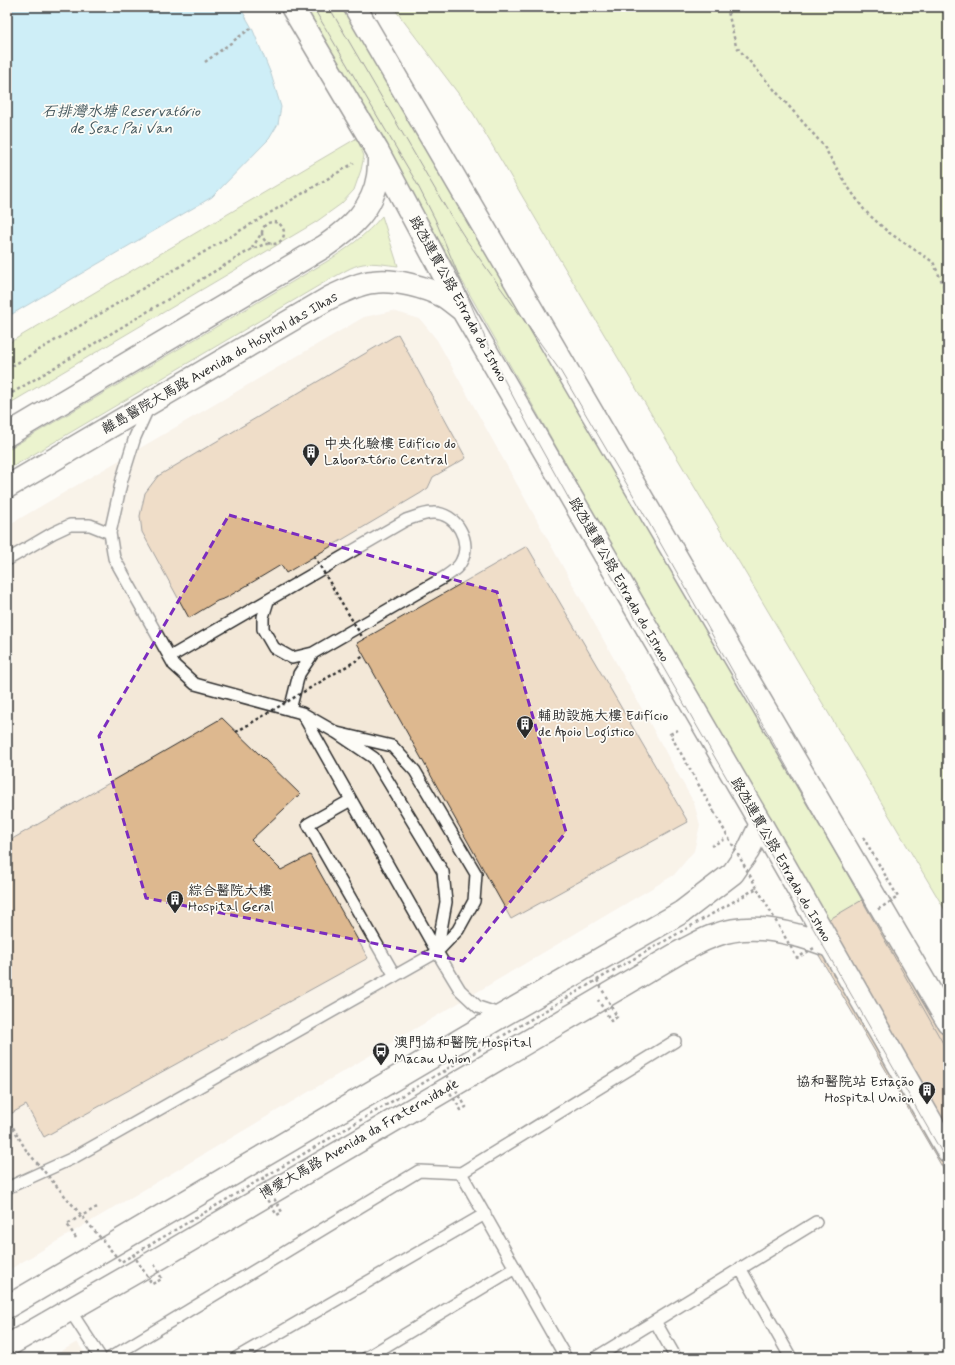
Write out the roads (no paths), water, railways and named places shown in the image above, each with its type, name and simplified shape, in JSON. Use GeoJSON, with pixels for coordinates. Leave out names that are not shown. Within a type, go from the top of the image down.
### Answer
{"type":"FeatureCollection","features":[{"type":"Feature","properties":{"kind":"main road","name":"路氹連貫公路 Estrada do Istmo"},"geometry":{"type":"LineString","coordinates":[[292,7],[378,152],[463,311],[761,824],[822,947],[948,1151]]}},
{"type":"Feature","properties":{"kind":"main road"},"geometry":{"type":"LineString","coordinates":[[355,7],[948,1022]]}},
{"type":"Feature","properties":{"kind":"main road"},"geometry":{"type":"LineString","coordinates":[[7,434],[343,234],[361,216],[373,196],[378,176],[378,152]]}},
{"type":"Feature","properties":{"kind":"main road","name":"離島醫院大馬路 Avenida do Hospital das Ilhas"},"geometry":{"type":"LineString","coordinates":[[7,487],[329,298],[352,288],[372,282],[403,283],[446,298],[463,311]]}},
{"type":"Feature","properties":{"kind":"main road"},"geometry":{"type":"LineString","coordinates":[[7,1307],[503,1015],[682,912],[733,873],[748,851],[761,824]]}},
{"type":"Feature","properties":{"kind":"main road","name":"博愛大馬路 Avenida da Fraternidade"},"geometry":{"type":"LineString","coordinates":[[7,1346],[69,1309],[143,1258],[597,990],[717,934],[733,930],[751,928],[804,936],[822,947]]}},
{"type":"Feature","properties":{"kind":"lane"},"geometry":{"type":"LineString","coordinates":[[151,402],[135,437],[122,479],[110,533],[114,558],[174,665],[195,684],[302,713],[337,733],[374,758],[443,872],[446,902],[437,952]]}},
{"type":"Feature","properties":{"kind":"lane"},"geometry":{"type":"LineString","coordinates":[[170,657],[406,520],[422,514],[434,512],[449,516],[463,533],[465,551],[461,562],[455,569],[443,578],[313,653],[292,658],[274,648],[263,629],[263,617],[268,601]]}},
{"type":"Feature","properties":{"kind":"lane"},"geometry":{"type":"LineString","coordinates":[[7,560],[53,533],[70,525],[90,526],[110,533]]}},
{"type":"Feature","properties":{"kind":"lane"},"geometry":{"type":"LineString","coordinates":[[290,710],[299,674],[313,653]]}},
{"type":"Feature","properties":{"kind":"lane"},"geometry":{"type":"LineString","coordinates":[[302,713],[460,990],[478,1007],[503,1015]]}},
{"type":"Feature","properties":{"kind":"lane"},"geometry":{"type":"LineString","coordinates":[[7,1188],[74,1158],[437,952],[458,930],[474,901],[476,874],[415,771],[392,746],[337,733]]}},
{"type":"Feature","properties":{"kind":"lane"},"geometry":{"type":"LineString","coordinates":[[351,800],[308,824],[395,976]]}},
{"type":"Feature","properties":{"kind":"lane"},"geometry":{"type":"LineString","coordinates":[[110,1358],[419,1172],[461,1173],[675,1041]]}},
{"type":"Feature","properties":{"kind":"lane"},"geometry":{"type":"LineString","coordinates":[[461,1173],[566,1358]]}},
{"type":"Feature","properties":{"kind":"lane"},"geometry":{"type":"LineString","coordinates":[[236,1358],[485,1214]]}},
{"type":"Feature","properties":{"kind":"lane"},"geometry":{"type":"LineString","coordinates":[[595,1358],[816,1222]]}},
{"type":"Feature","properties":{"kind":"lane"},"geometry":{"type":"LineString","coordinates":[[366,1358],[515,1268]]}},
{"type":"Feature","properties":{"kind":"lane"},"geometry":{"type":"LineString","coordinates":[[740,1268],[791,1358]]}},
{"type":"Feature","properties":{"kind":"lane"},"geometry":{"type":"LineString","coordinates":[[69,1309],[101,1358]]}},
{"type":"Feature","properties":{"kind":"lane"},"geometry":{"type":"LineString","coordinates":[[655,1321],[676,1358]]}},
{"type":"Feature","properties":{"kind":"water","name":"石排灣水塘 Reservatório de Seac Pai Van"},"geometry":{"type":"Polygon","coordinates":[[[7,7],[240,7],[252,28],[271,74],[281,107],[278,124],[269,139],[212,197],[7,317],[7,7]]]}},
{"type":"Feature","properties":{"kind":"tram line"},"geometry":{"type":"LineString","coordinates":[[313,7],[415,180],[435,219],[496,364],[529,427],[648,641],[948,1163]]}},
{"type":"Feature","properties":{"kind":"tram line"},"geometry":{"type":"LineString","coordinates":[[329,7],[446,208],[467,241],[561,372],[632,493],[948,1052]]}},
{"type":"Feature","properties":{"kind":"place","name":"中央化驗樓 Edifício do Laboratório Central"},"geometry":{"type":"Point","coordinates":[311,467]}},
{"type":"Feature","properties":{"kind":"place","name":"輔助設施大樓 Edifício de Apoio Logístico"},"geometry":{"type":"Point","coordinates":[525,739]}},
{"type":"Feature","properties":{"kind":"place","name":"綜合醫院大樓 Hospital Geral"},"geometry":{"type":"Point","coordinates":[175,914]}},
{"type":"Feature","properties":{"kind":"place","name":"澳門協和醫院 Hospital Macau Union"},"geometry":{"type":"Point","coordinates":[381,1066]}},
{"type":"Feature","properties":{"kind":"place","name":"協和醫院站 Estação Hospital Union"},"geometry":{"type":"Point","coordinates":[927,1105]}}]}
